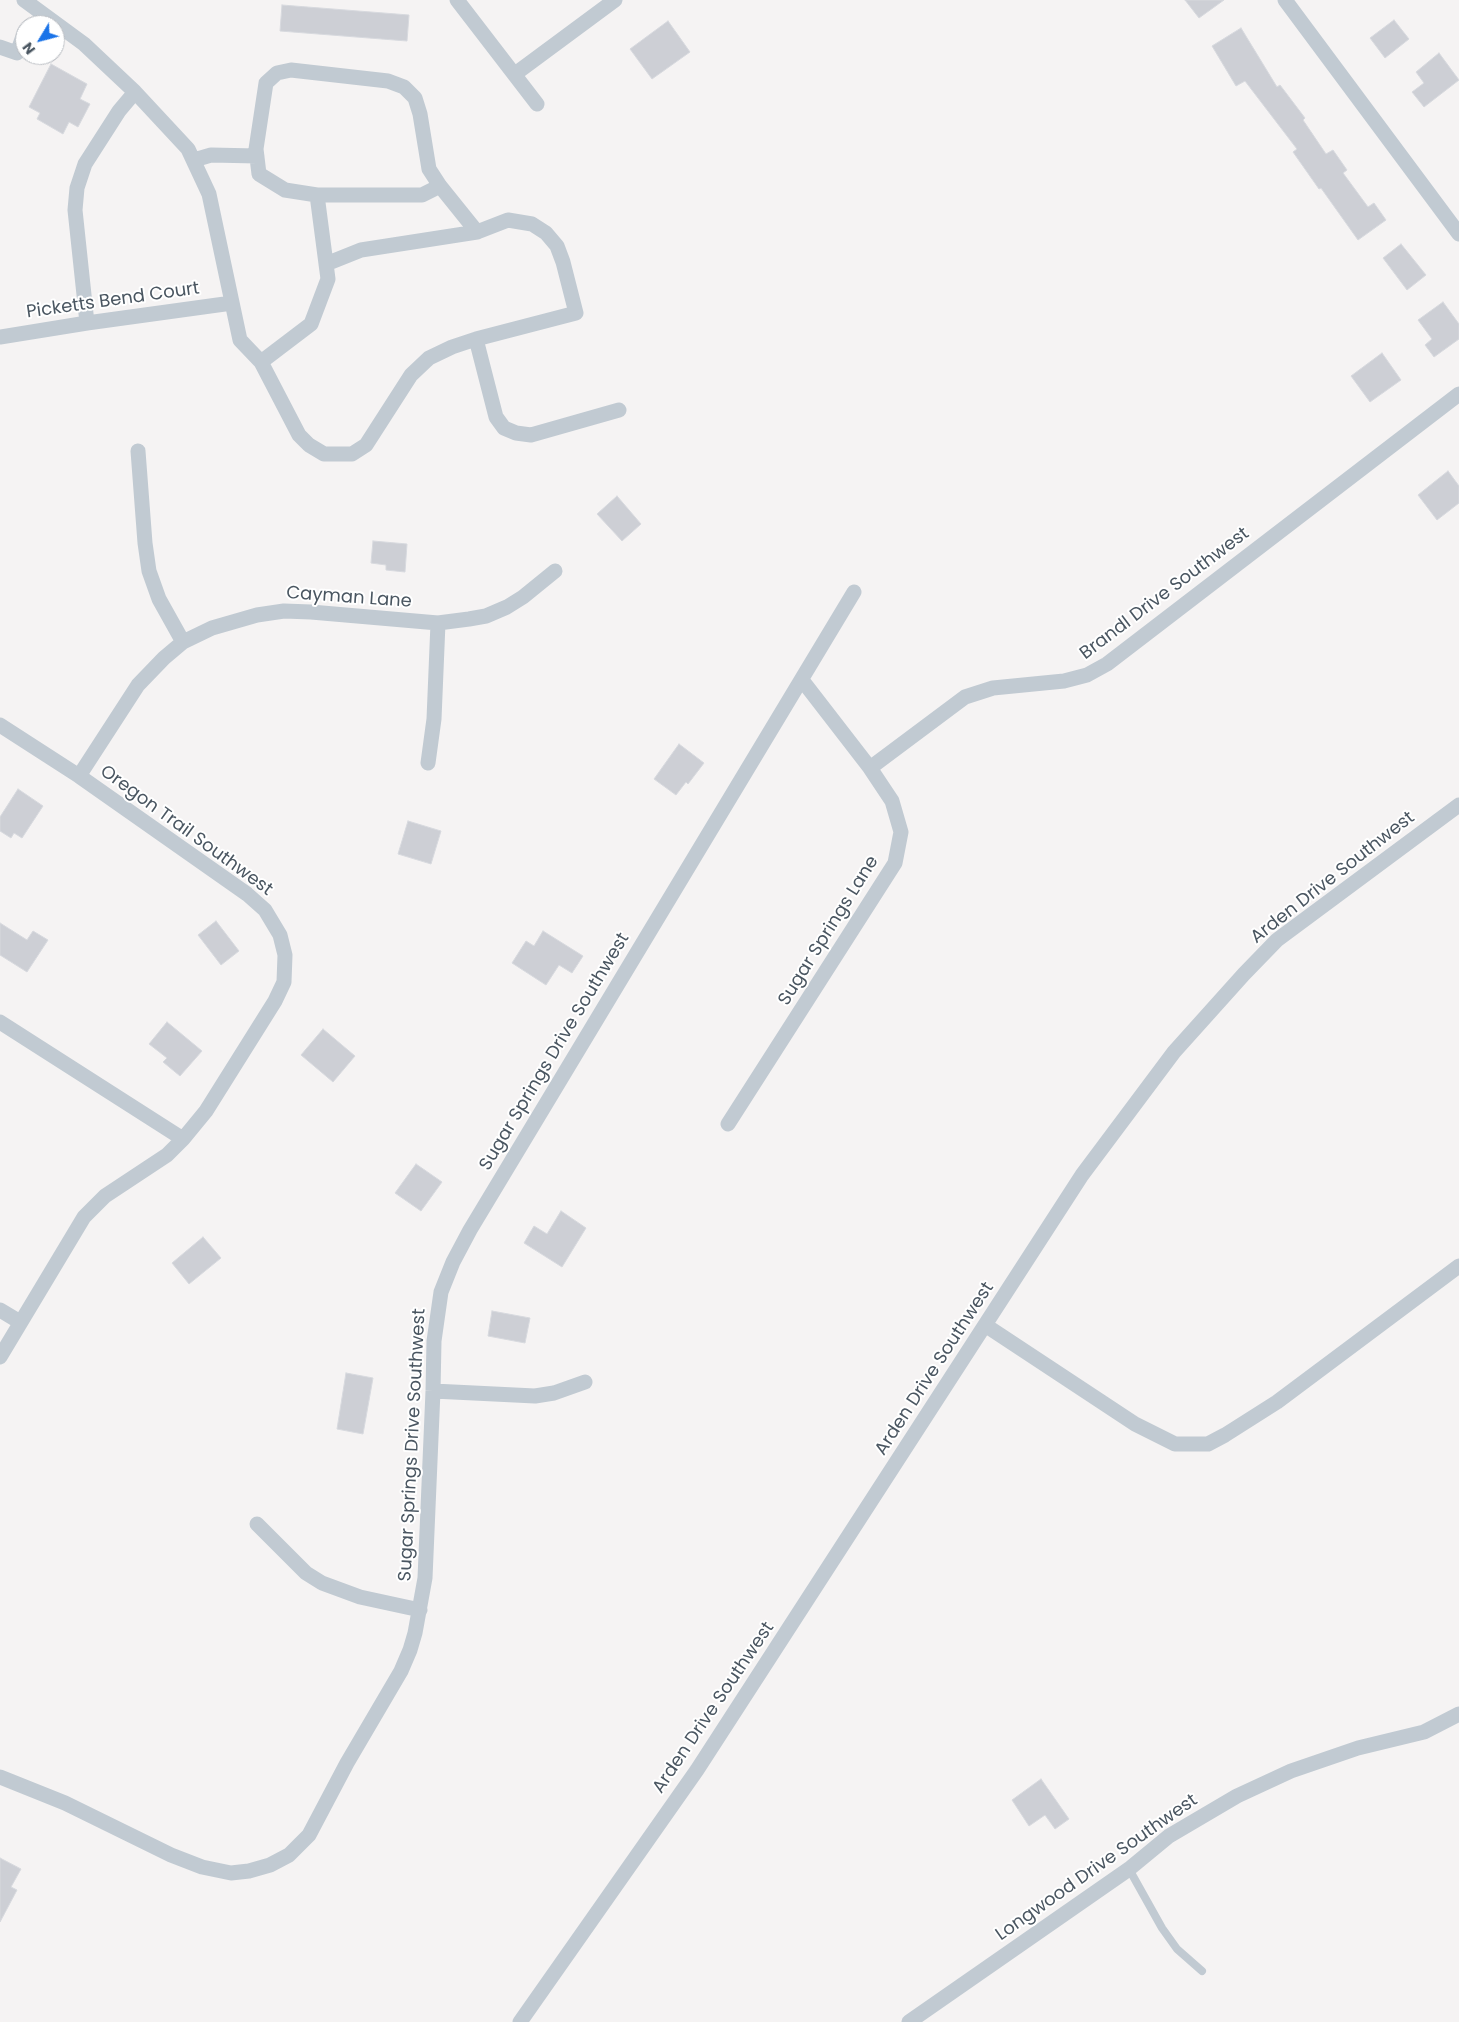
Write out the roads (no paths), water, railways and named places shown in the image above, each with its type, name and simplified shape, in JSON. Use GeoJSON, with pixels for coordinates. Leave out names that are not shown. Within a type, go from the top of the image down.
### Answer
{"type":"FeatureCollection","features":[{"type":"Feature","properties":{"kind":"street"},"geometry":{"type":"LineString","coordinates":[[457,0],[537,104]]}},
{"type":"Feature","properties":{"kind":"street"},"geometry":{"type":"LineString","coordinates":[[514,74],[615,0]]}},
{"type":"Feature","properties":{"kind":"street"},"geometry":{"type":"LineString","coordinates":[[1285,0],[1459,234]]}},
{"type":"Feature","properties":{"kind":"street"},"geometry":{"type":"LineString","coordinates":[[29,3],[84,44],[134,92],[188,149],[209,194],[240,340],[260,362],[299,434],[309,445],[324,454],[352,454],[366,445],[411,375],[429,358],[452,347],[476,339],[576,314],[557,246],[546,233],[532,224],[508,220],[477,232],[361,250],[326,264]]}},
{"type":"Feature","properties":{"kind":"street"},"geometry":{"type":"LineString","coordinates":[[0,47],[15,52]]}},
{"type":"Feature","properties":{"kind":"street"},"geometry":{"type":"LineString","coordinates":[[440,186],[422,195],[317,195],[285,190],[259,174],[256,149],[266,83],[276,73],[291,70],[388,81],[404,88],[416,98],[429,169],[440,186],[477,232]]}},
{"type":"Feature","properties":{"kind":"street"},"geometry":{"type":"LineString","coordinates":[[87,323],[75,210],[77,188],[85,164],[119,111],[134,92]]}},
{"type":"Feature","properties":{"kind":"street"},"geometry":{"type":"LineString","coordinates":[[194,160],[211,155],[257,156]]}},
{"type":"Feature","properties":{"kind":"street"},"geometry":{"type":"LineString","coordinates":[[260,362],[311,324],[328,279],[317,195]]}},
{"type":"Feature","properties":{"kind":"street","name":"Picketts Bend Court"},"geometry":{"type":"LineString","coordinates":[[0,337],[232,303]]}},
{"type":"Feature","properties":{"kind":"street"},"geometry":{"type":"LineString","coordinates":[[476,339],[496,417],[504,428],[516,433],[531,435],[619,410]]}},
{"type":"Feature","properties":{"kind":"street","name":"Brandl Drive Southwest"},"geometry":{"type":"LineString","coordinates":[[870,768],[965,697],[993,688],[1064,681],[1087,675],[1107,664],[1459,394]]}},
{"type":"Feature","properties":{"kind":"street"},"geometry":{"type":"LineString","coordinates":[[138,451],[144,543],[149,571],[159,600],[183,642]]}},
{"type":"Feature","properties":{"kind":"street","name":"Cayman Lane"},"geometry":{"type":"LineString","coordinates":[[79,776],[138,685],[164,658],[183,642],[232,621],[284,611],[438,623],[486,616],[523,597],[555,571]]}},
{"type":"Feature","properties":{"kind":"street","name":"Sugar Springs Drive Southwest"},"geometry":{"type":"LineString","coordinates":[[0,1777],[65,1803],[171,1855],[202,1867],[231,1873],[249,1872],[270,1865],[289,1855],[309,1835],[410,1650],[420,1610],[425,1578],[434,1341],[441,1292],[454,1262],[470,1230],[854,592]]}},
{"type":"Feature","properties":{"kind":"street"},"geometry":{"type":"LineString","coordinates":[[428,763],[434,719],[438,623]]}},
{"type":"Feature","properties":{"kind":"street","name":"Sugar Springs Lane"},"geometry":{"type":"LineString","coordinates":[[728,1124],[895,863],[901,832],[892,801],[870,768],[802,680]]}},
{"type":"Feature","properties":{"kind":"street","name":"Oregon Trail Southwest"},"geometry":{"type":"LineString","coordinates":[[0,725],[79,776],[247,894],[265,910],[280,935],[285,955],[284,982],[275,1001],[206,1111],[167,1155],[93,1207],[70,1238],[0,1357]]}},
{"type":"Feature","properties":{"kind":"street","name":"Arden Drive Southwest"},"geometry":{"type":"LineString","coordinates":[[520,2022],[697,1770],[891,1473],[1082,1175],[1174,1052],[1277,940],[1459,805]]}},
{"type":"Feature","properties":{"kind":"street"},"geometry":{"type":"LineString","coordinates":[[0,1022],[183,1139]]}},
{"type":"Feature","properties":{"kind":"street"},"geometry":{"type":"LineString","coordinates":[[985,1325],[1135,1424],[1175,1444],[1208,1444],[1276,1402],[1459,1266]]}},
{"type":"Feature","properties":{"kind":"street"},"geometry":{"type":"LineString","coordinates":[[0,1310],[20,1322]]}},
{"type":"Feature","properties":{"kind":"street"},"geometry":{"type":"LineString","coordinates":[[433,1391],[535,1396],[554,1393],[585,1382]]}},
{"type":"Feature","properties":{"kind":"street"},"geometry":{"type":"LineString","coordinates":[[257,1524],[306,1573],[322,1583],[360,1597],[420,1610]]}},
{"type":"Feature","properties":{"kind":"street","name":"Longwood Drive Southwest"},"geometry":{"type":"LineString","coordinates":[[908,2022],[1128,1869],[1169,1836],[1237,1796],[1291,1771],[1358,1748],[1424,1732],[1459,1714]]}},
{"type":"Feature","properties":{"kind":"lane"},"geometry":{"type":"LineString","coordinates":[[1128,1869],[1162,1928],[1177,1949],[1202,1971]]}}]}
